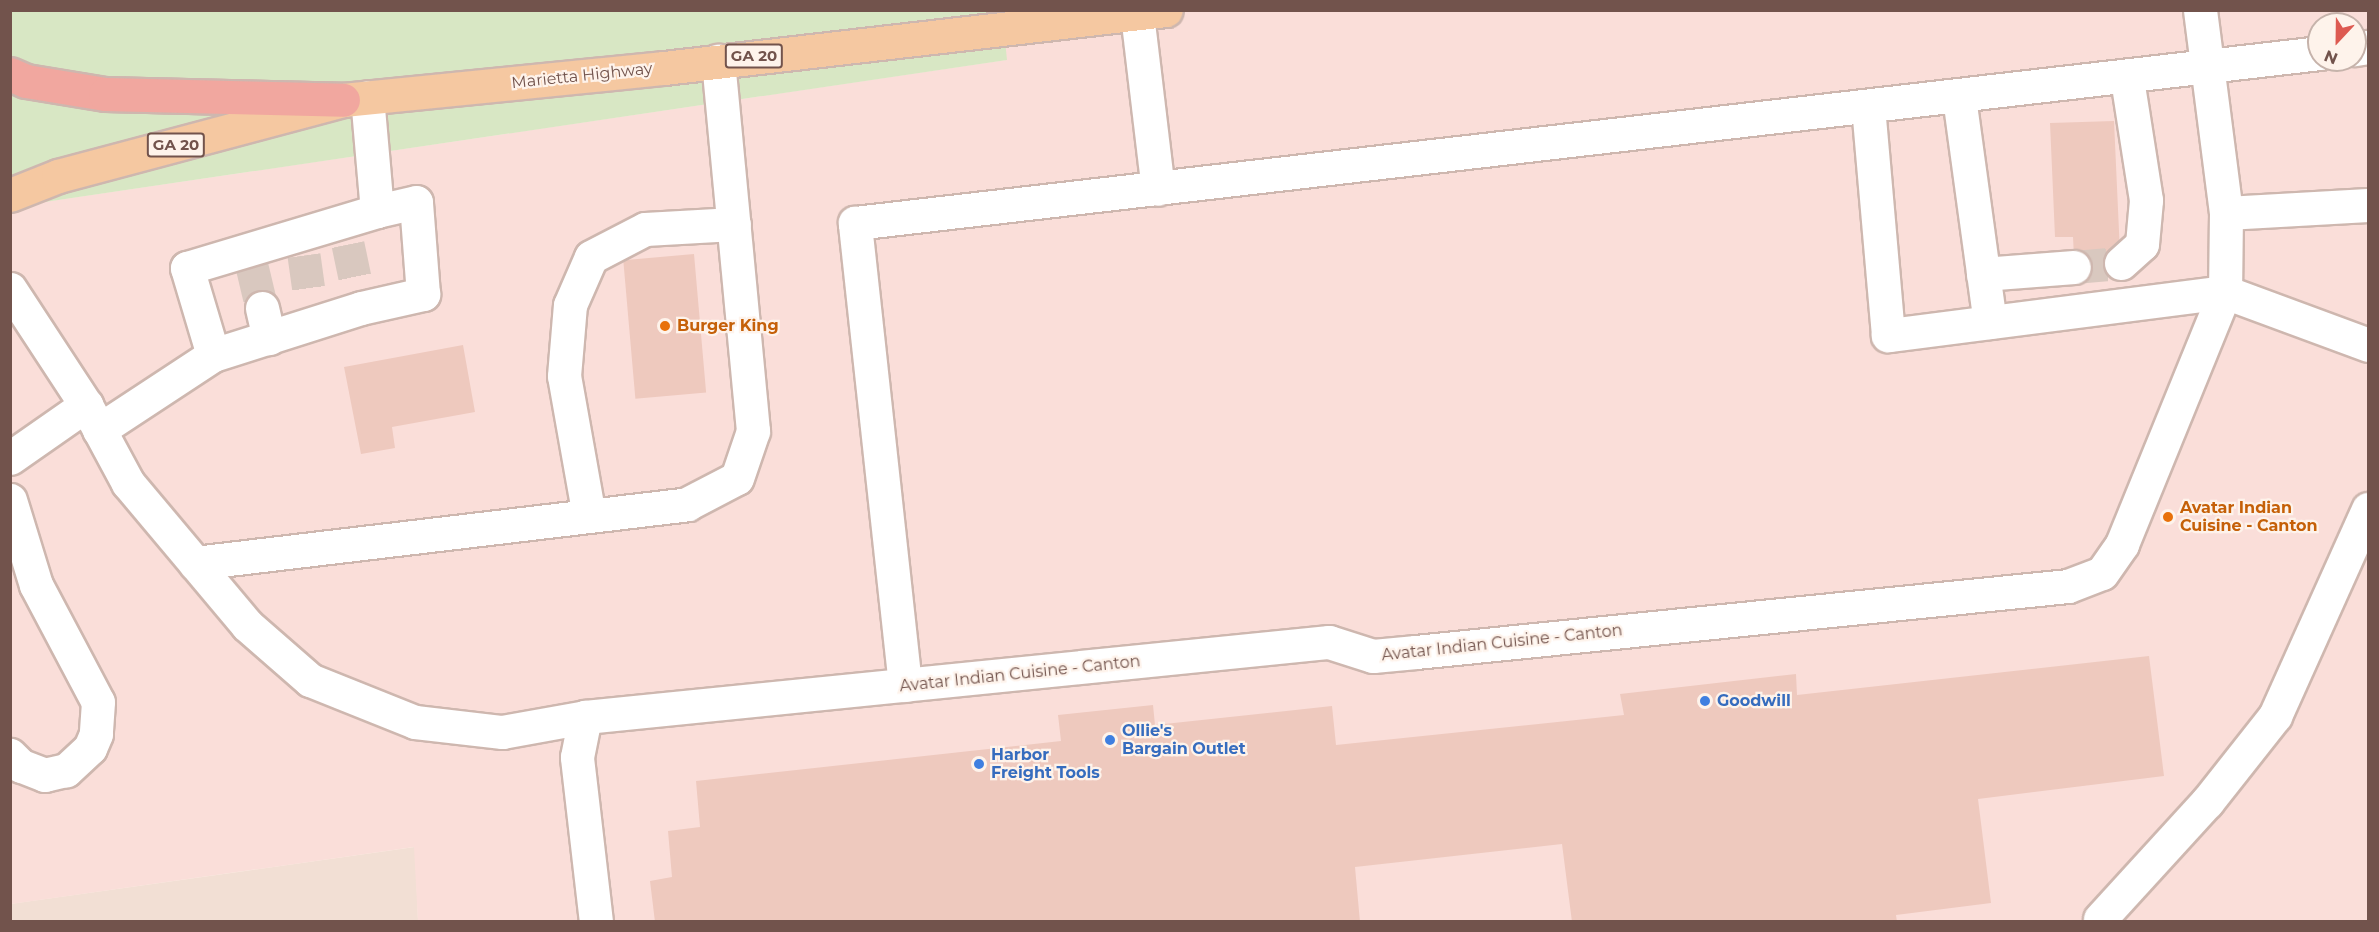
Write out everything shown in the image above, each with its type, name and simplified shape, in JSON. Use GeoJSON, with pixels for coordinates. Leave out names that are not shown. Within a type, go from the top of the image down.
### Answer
{"type":"FeatureCollection","features":[{"type":"Feature","properties":{"kind":"highway","name":"GA 20"},"geometry":{"type":"LineString","coordinates":[[10,74],[26,81],[105,94],[355,99]]}},
{"type":"Feature","properties":{"kind":"main road","name":"Marietta Highway"},"geometry":{"type":"LineString","coordinates":[[10,195],[58,177],[355,99],[1151,12]]}},
{"type":"Feature","properties":{"kind":"lane"},"geometry":{"type":"LineString","coordinates":[[2200,10],[2205,69],[2226,213],[2225,292]]}},
{"type":"Feature","properties":{"kind":"lane"},"geometry":{"type":"LineString","coordinates":[[1151,12],[1158,189]]}},
{"type":"Feature","properties":{"kind":"lane"},"geometry":{"type":"LineString","coordinates":[[905,685],[855,223],[2205,69],[2307,55]]}},
{"type":"Feature","properties":{"kind":"lane"},"geometry":{"type":"LineString","coordinates":[[195,563],[687,504],[737,478],[753,431],[718,61]]}},
{"type":"Feature","properties":{"kind":"lane"},"geometry":{"type":"LineString","coordinates":[[2121,263],[2142,244],[2146,200],[2127,78]]}},
{"type":"Feature","properties":{"kind":"lane"},"geometry":{"type":"LineString","coordinates":[[1959,97],[1990,322]]}},
{"type":"Feature","properties":{"kind":"lane"},"geometry":{"type":"LineString","coordinates":[[355,99],[377,211]]}},
{"type":"Feature","properties":{"kind":"lane"},"geometry":{"type":"LineString","coordinates":[[1868,107],[1888,334],[2225,292],[2368,345]]}},
{"type":"Feature","properties":{"kind":"lane"},"geometry":{"type":"LineString","coordinates":[[10,458],[213,356],[266,323],[359,298],[423,294],[416,202],[377,211],[346,232],[302,245],[187,268],[213,356]]}},
{"type":"Feature","properties":{"kind":"lane"},"geometry":{"type":"LineString","coordinates":[[2226,213],[2368,205]]}},
{"type":"Feature","properties":{"kind":"lane"},"geometry":{"type":"LineString","coordinates":[[589,516],[564,376],[570,305],[591,257],[645,229],[734,224]]}},
{"type":"Feature","properties":{"kind":"lane"},"geometry":{"type":"LineString","coordinates":[[1983,274],[2074,267]]}},
{"type":"Feature","properties":{"kind":"lane","name":"Avatar Indian Cuisine - Canton"},"geometry":{"type":"LineString","coordinates":[[10,289],[93,417],[128,483],[247,626],[310,680],[415,722],[502,732],[585,717],[1329,642],[1373,656],[2067,586],[2102,573],[2122,544],[2225,292]]}},
{"type":"Feature","properties":{"kind":"lane"},"geometry":{"type":"LineString","coordinates":[[10,500],[40,591],[98,702],[96,734],[90,748],[66,770],[45,775],[21,766],[10,755]]}},
{"type":"Feature","properties":{"kind":"lane"},"geometry":{"type":"LineString","coordinates":[[2100,919],[2206,802],[2275,716],[2368,509]]}},
{"type":"Feature","properties":{"kind":"lane"},"geometry":{"type":"LineString","coordinates":[[10,570],[40,591]]}},
{"type":"Feature","properties":{"kind":"lane"},"geometry":{"type":"LineString","coordinates":[[585,717],[577,757],[596,921]]}},
{"type":"Feature","properties":{"kind":"shaded area"},"geometry":{"type":"Polygon","coordinates":[[[1002,11],[2368,11],[2368,921],[418,922],[414,847],[11,904],[10,207],[1006,60],[1002,11]]]}},
{"type":"Feature","properties":{"kind":"shaded area"},"geometry":{"type":"Polygon","coordinates":[[[415,847],[418,921],[11,922],[10,904],[415,847]]]}},
{"type":"Feature","properties":{"kind":"green space"},"geometry":{"type":"Polygon","coordinates":[[[10,11],[1002,11],[1007,60],[11,207],[10,11]]]}},
{"type":"Feature","properties":{"kind":"building"},"geometry":{"type":"Polygon","coordinates":[[[2114,121],[2121,275],[2075,277],[2073,237],[2055,237],[2050,123],[2114,121]]]}},
{"type":"Feature","properties":{"kind":"building","name":"Burger King"},"geometry":{"type":"Polygon","coordinates":[[[694,254],[706,392],[635,399],[623,260],[694,254]]]}},
{"type":"Feature","properties":{"kind":"building"},"geometry":{"type":"Polygon","coordinates":[[[463,345],[475,412],[392,427],[395,448],[361,454],[344,367],[463,345]]]}},
{"type":"Feature","properties":{"kind":"building"},"geometry":{"type":"Polygon","coordinates":[[[2149,656],[2164,776],[1978,799],[1991,903],[1896,915],[1897,922],[1572,922],[1562,844],[1355,867],[1360,922],[655,922],[650,881],[672,877],[668,831],[700,827],[696,781],[1061,741],[1058,715],[1153,705],[1155,725],[1332,706],[1336,745],[1624,715],[1620,694],[1796,674],[1797,695],[2149,656]]]}},
{"type":"Feature","properties":{"kind":"tunnel"},"geometry":{"type":"LineString","coordinates":[[348,244],[357,287]]}},
{"type":"Feature","properties":{"kind":"tunnel"},"geometry":{"type":"LineString","coordinates":[[304,255],[310,298]]}},
{"type":"Feature","properties":{"kind":"tunnel"},"geometry":{"type":"LineString","coordinates":[[2074,267],[2121,263]]}},
{"type":"Feature","properties":{"kind":"tunnel"},"geometry":{"type":"LineString","coordinates":[[252,266],[262,308]]}},
{"type":"Feature","properties":{"kind":"place","name":"Burger King"},"geometry":{"type":"Point","coordinates":[665,326]}},
{"type":"Feature","properties":{"kind":"place","name":"Avatar Indian Cuisine - Canton"},"geometry":{"type":"Point","coordinates":[2168,517]}},
{"type":"Feature","properties":{"kind":"place","name":"Goodwill"},"geometry":{"type":"Point","coordinates":[1705,701]}},
{"type":"Feature","properties":{"kind":"place","name":"Ollie's Bargain Outlet"},"geometry":{"type":"Point","coordinates":[1110,740]}},
{"type":"Feature","properties":{"kind":"place","name":"Harbor Freight Tools"},"geometry":{"type":"Point","coordinates":[979,764]}}]}
